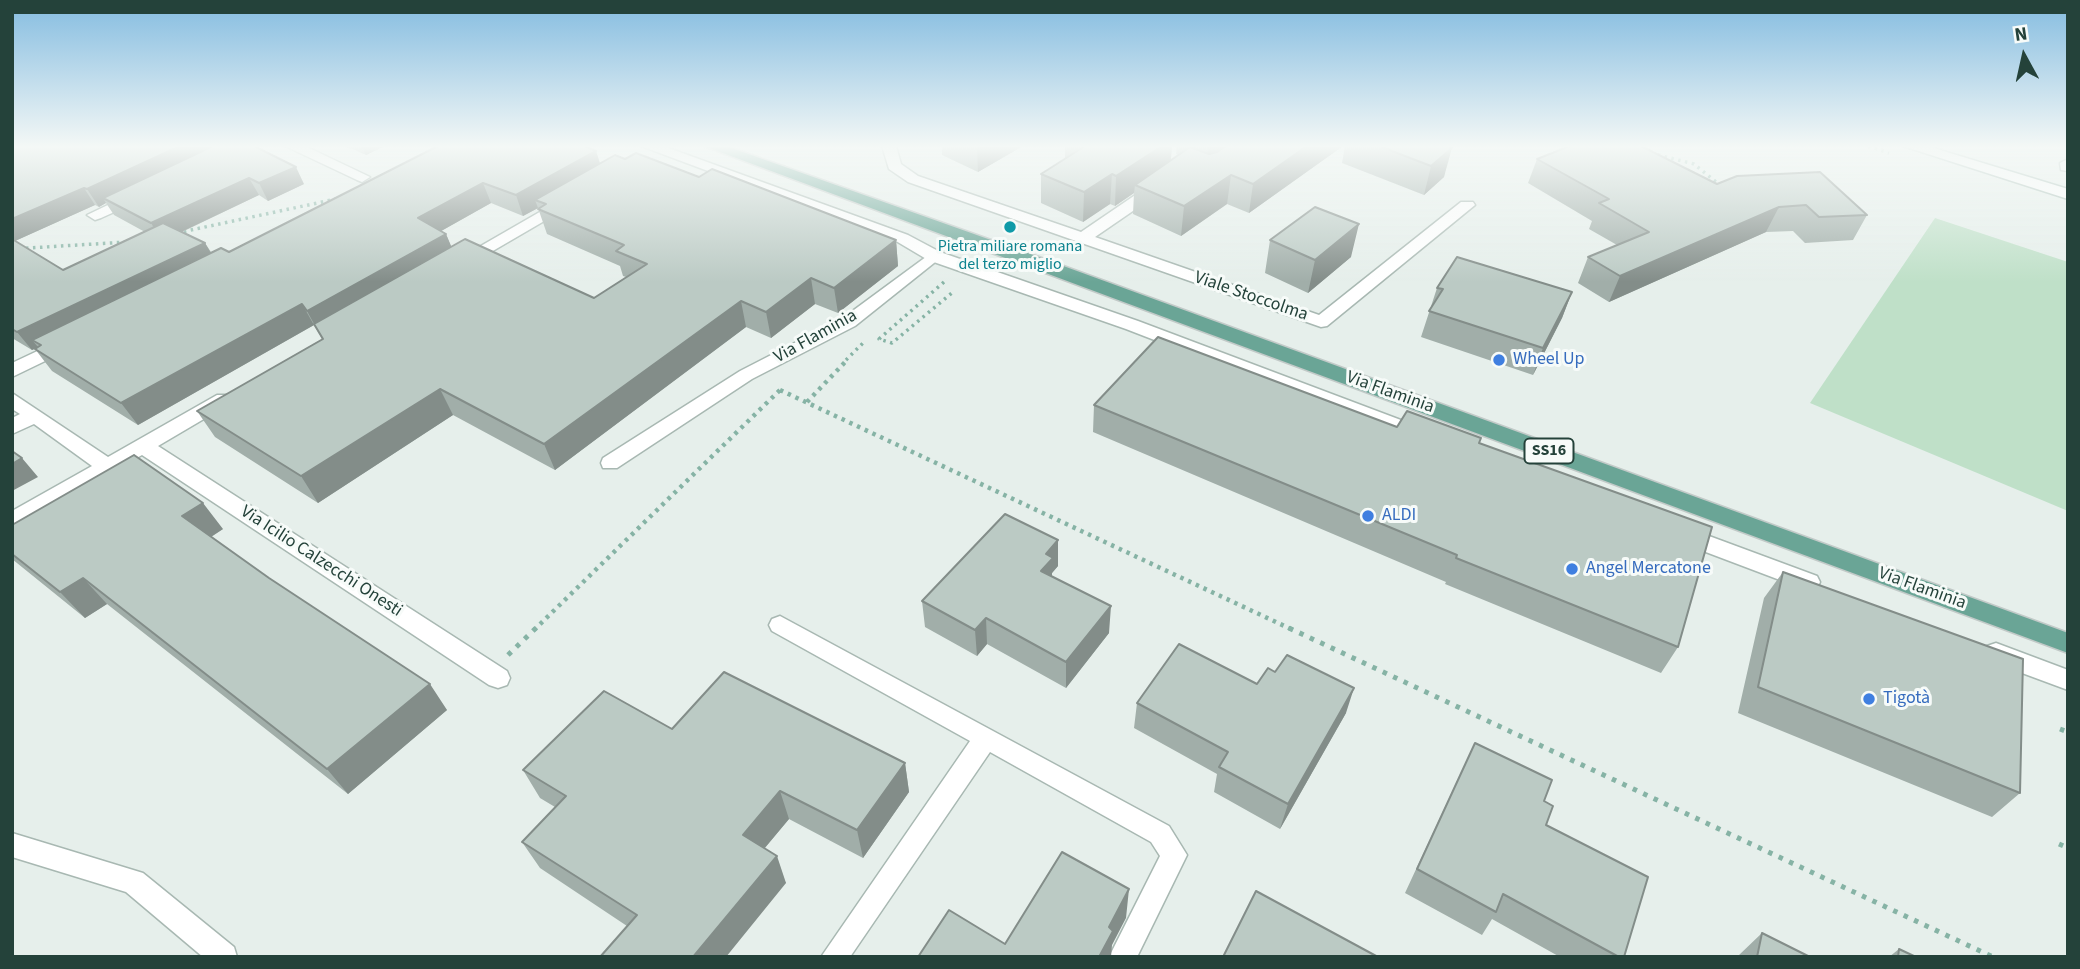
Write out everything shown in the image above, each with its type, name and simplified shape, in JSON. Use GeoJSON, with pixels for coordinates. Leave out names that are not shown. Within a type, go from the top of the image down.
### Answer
{"type":"FeatureCollection","features":[{"type":"Feature","properties":{"kind":"main road","name":"Via Flaminia"},"geometry":{"type":"LineString","coordinates":[[837,191],[2068,643]]}},
{"type":"Feature","properties":{"kind":"street"},"geometry":{"type":"LineString","coordinates":[[441,273],[585,191]]}},
{"type":"Feature","properties":{"kind":"street"},"geometry":{"type":"LineString","coordinates":[[772,191],[902,238],[934,256],[1005,279],[1442,443]]}},
{"type":"Feature","properties":{"kind":"street","name":"Viale Stoccolma"},"geometry":{"type":"LineString","coordinates":[[948,191],[1321,321],[1467,205]]}},
{"type":"Feature","properties":{"kind":"street"},"geometry":{"type":"LineString","coordinates":[[1083,238],[1151,191]]}},
{"type":"Feature","properties":{"kind":"street"},"geometry":{"type":"LineString","coordinates":[[95,215],[145,192]]}},
{"type":"Feature","properties":{"kind":"street"},"geometry":{"type":"LineString","coordinates":[[1005,279],[1030,260]]}},
{"type":"Feature","properties":{"kind":"street"},"geometry":{"type":"LineString","coordinates":[[12,371],[86,334]]}},
{"type":"Feature","properties":{"kind":"street"},"geometry":{"type":"LineString","coordinates":[[12,521],[238,391]]}},
{"type":"Feature","properties":{"kind":"street"},"geometry":{"type":"LineString","coordinates":[[12,400],[107,466]]}},
{"type":"Feature","properties":{"kind":"street"},"geometry":{"type":"LineString","coordinates":[[12,427],[34,415]]}},
{"type":"Feature","properties":{"kind":"street","name":"Via Icilio Calzecchi Onesti"},"geometry":{"type":"LineString","coordinates":[[143,446],[494,675]]}},
{"type":"Feature","properties":{"kind":"street"},"geometry":{"type":"LineString","coordinates":[[1661,526],[1829,590]]}},
{"type":"Feature","properties":{"kind":"street"},"geometry":{"type":"LineString","coordinates":[[1971,644],[2062,678]]}},
{"type":"Feature","properties":{"kind":"lane","name":"Via Flaminia"},"geometry":{"type":"LineString","coordinates":[[610,463],[746,375],[849,322],[934,256]]}},
{"type":"Feature","properties":{"kind":"lane"},"geometry":{"type":"LineString","coordinates":[[780,625],[1160,834],[1174,855],[1122,957]]}},
{"type":"Feature","properties":{"kind":"lane"},"geometry":{"type":"LineString","coordinates":[[834,957],[986,738]]}},
{"type":"Feature","properties":{"kind":"lane"},"geometry":{"type":"LineString","coordinates":[[12,845],[134,882],[224,957]]}},
{"type":"Feature","properties":{"kind":"path"},"geometry":{"type":"LineString","coordinates":[[172,234],[343,197]]}},
{"type":"Feature","properties":{"kind":"path"},"geometry":{"type":"LineString","coordinates":[[12,249],[133,242]]}},
{"type":"Feature","properties":{"kind":"path"},"geometry":{"type":"LineString","coordinates":[[939,286],[879,339],[892,343],[953,292]]}},
{"type":"Feature","properties":{"kind":"path"},"geometry":{"type":"LineString","coordinates":[[746,375],[1993,957]]}},
{"type":"Feature","properties":{"kind":"path"},"geometry":{"type":"LineString","coordinates":[[494,675],[780,390]]}},
{"type":"Feature","properties":{"kind":"path"},"geometry":{"type":"LineString","coordinates":[[2060,729],[2068,732]]}},
{"type":"Feature","properties":{"kind":"path"},"geometry":{"type":"LineString","coordinates":[[2059,844],[2068,848]]}},
{"type":"Feature","properties":{"kind":"green space"},"geometry":{"type":"Polygon","coordinates":[[[1935,218],[2068,262],[2068,511],[1810,403],[1935,218]]]}},
{"type":"Feature","properties":{"kind":"building"},"geometry":{"type":"Polygon","coordinates":[[[12,191],[77,191],[12,219],[12,191]]]}},
{"type":"Feature","properties":{"kind":"building"},"geometry":{"type":"Polygon","coordinates":[[[117,191],[220,191],[151,223],[103,198],[117,191]]]}},
{"type":"Feature","properties":{"kind":"building"},"geometry":{"type":"Polygon","coordinates":[[[349,191],[468,191],[418,218],[446,234],[307,311],[302,304],[121,403],[35,349],[41,345],[32,340],[221,248],[229,252],[349,191]]]}},
{"type":"Feature","properties":{"kind":"building"},"geometry":{"type":"Polygon","coordinates":[[[506,191],[523,191],[516,195],[506,191]]]}},
{"type":"Feature","properties":{"kind":"building"},"geometry":{"type":"Polygon","coordinates":[[[551,191],[770,191],[896,240],[834,288],[811,278],[766,312],[741,301],[544,444],[440,389],[301,476],[197,411],[323,339],[314,324],[465,239],[594,298],[647,264],[616,251],[624,245],[538,209],[546,204],[535,200],[551,191]]]}},
{"type":"Feature","properties":{"kind":"building"},"geometry":{"type":"Polygon","coordinates":[[[1150,191],[1206,191],[1184,206],[1150,191]]]}},
{"type":"Feature","properties":{"kind":"building"},"geometry":{"type":"Polygon","coordinates":[[[1595,191],[1841,191],[1867,215],[1819,217],[1806,205],[1779,207],[1620,276],[1588,257],[1649,232],[1599,203],[1609,199],[1595,191]]]}},
{"type":"Feature","properties":{"kind":"building"},"geometry":{"type":"Polygon","coordinates":[[[1315,207],[1359,224],[1315,260],[1270,240],[1315,207]]]}},
{"type":"Feature","properties":{"kind":"building"},"geometry":{"type":"Polygon","coordinates":[[[163,223],[205,243],[17,332],[12,329],[12,239],[63,270],[163,223]]]}},
{"type":"Feature","properties":{"kind":"building"},"geometry":{"type":"Polygon","coordinates":[[[1457,257],[1572,292],[1543,348],[1429,311],[1443,289],[1437,288],[1457,257]]]}},
{"type":"Feature","properties":{"kind":"building"},"geometry":{"type":"Polygon","coordinates":[[[1158,337],[1397,427],[1407,411],[1481,438],[1479,443],[1712,527],[1678,647],[1456,558],[1457,555],[1094,405],[1158,337]]]}},
{"type":"Feature","properties":{"kind":"building"},"geometry":{"type":"Polygon","coordinates":[[[12,451],[22,458],[12,464],[12,451]]]}},
{"type":"Feature","properties":{"kind":"building"},"geometry":{"type":"Polygon","coordinates":[[[134,455],[203,503],[182,516],[269,578],[430,684],[327,769],[83,578],[60,592],[12,554],[12,525],[134,455]]]}},
{"type":"Feature","properties":{"kind":"building"},"geometry":{"type":"Polygon","coordinates":[[[1005,514],[1058,540],[1046,554],[1053,558],[1041,571],[1111,606],[1066,662],[986,618],[975,630],[922,601],[1005,514]]]}},
{"type":"Feature","properties":{"kind":"building","name":"Tigotà"},"geometry":{"type":"Polygon","coordinates":[[[1783,572],[2023,659],[2020,793],[1758,687],[1783,572]]]}},
{"type":"Feature","properties":{"kind":"building"},"geometry":{"type":"Polygon","coordinates":[[[1179,644],[1257,684],[1268,668],[1275,672],[1287,655],[1354,688],[1288,804],[1219,767],[1228,752],[1137,703],[1179,644]]]}},
{"type":"Feature","properties":{"kind":"building"},"geometry":{"type":"Polygon","coordinates":[[[724,672],[905,763],[857,830],[780,791],[743,835],[777,856],[693,957],[600,957],[637,915],[522,842],[566,796],[523,770],[604,691],[672,729],[724,672]]]}},
{"type":"Feature","properties":{"kind":"building"},"geometry":{"type":"Polygon","coordinates":[[[1475,743],[1552,780],[1544,801],[1553,806],[1546,825],[1648,877],[1624,957],[1619,957],[1503,894],[1496,912],[1417,869],[1475,743]]]}},
{"type":"Feature","properties":{"kind":"building"},"geometry":{"type":"Polygon","coordinates":[[[1062,852],[1129,889],[1109,927],[1113,931],[1099,957],[918,957],[949,910],[1005,944],[1062,852]]]}},
{"type":"Feature","properties":{"kind":"building"},"geometry":{"type":"Polygon","coordinates":[[[1256,891],[1378,957],[1223,957],[1256,891]]]}},
{"type":"Feature","properties":{"kind":"building"},"geometry":{"type":"Polygon","coordinates":[[[1762,933],[1810,957],[1757,957],[1762,933]]]}},
{"type":"Feature","properties":{"kind":"building"},"geometry":{"type":"Polygon","coordinates":[[[1899,949],[1916,957],[1898,957],[1899,949]]]}},
{"type":"Feature","properties":{"kind":"place","name":"Pietra miliare romana del terzo miglio"},"geometry":{"type":"Point","coordinates":[1010,227]}},
{"type":"Feature","properties":{"kind":"place","name":"Wheel Up"},"geometry":{"type":"Point","coordinates":[1499,360]}},
{"type":"Feature","properties":{"kind":"place","name":"ALDI"},"geometry":{"type":"Point","coordinates":[1368,516]}},
{"type":"Feature","properties":{"kind":"place","name":"Angel Mercatone"},"geometry":{"type":"Point","coordinates":[1572,569]}},
{"type":"Feature","properties":{"kind":"place","name":"Tigotà"},"geometry":{"type":"Point","coordinates":[1869,699]}}]}
